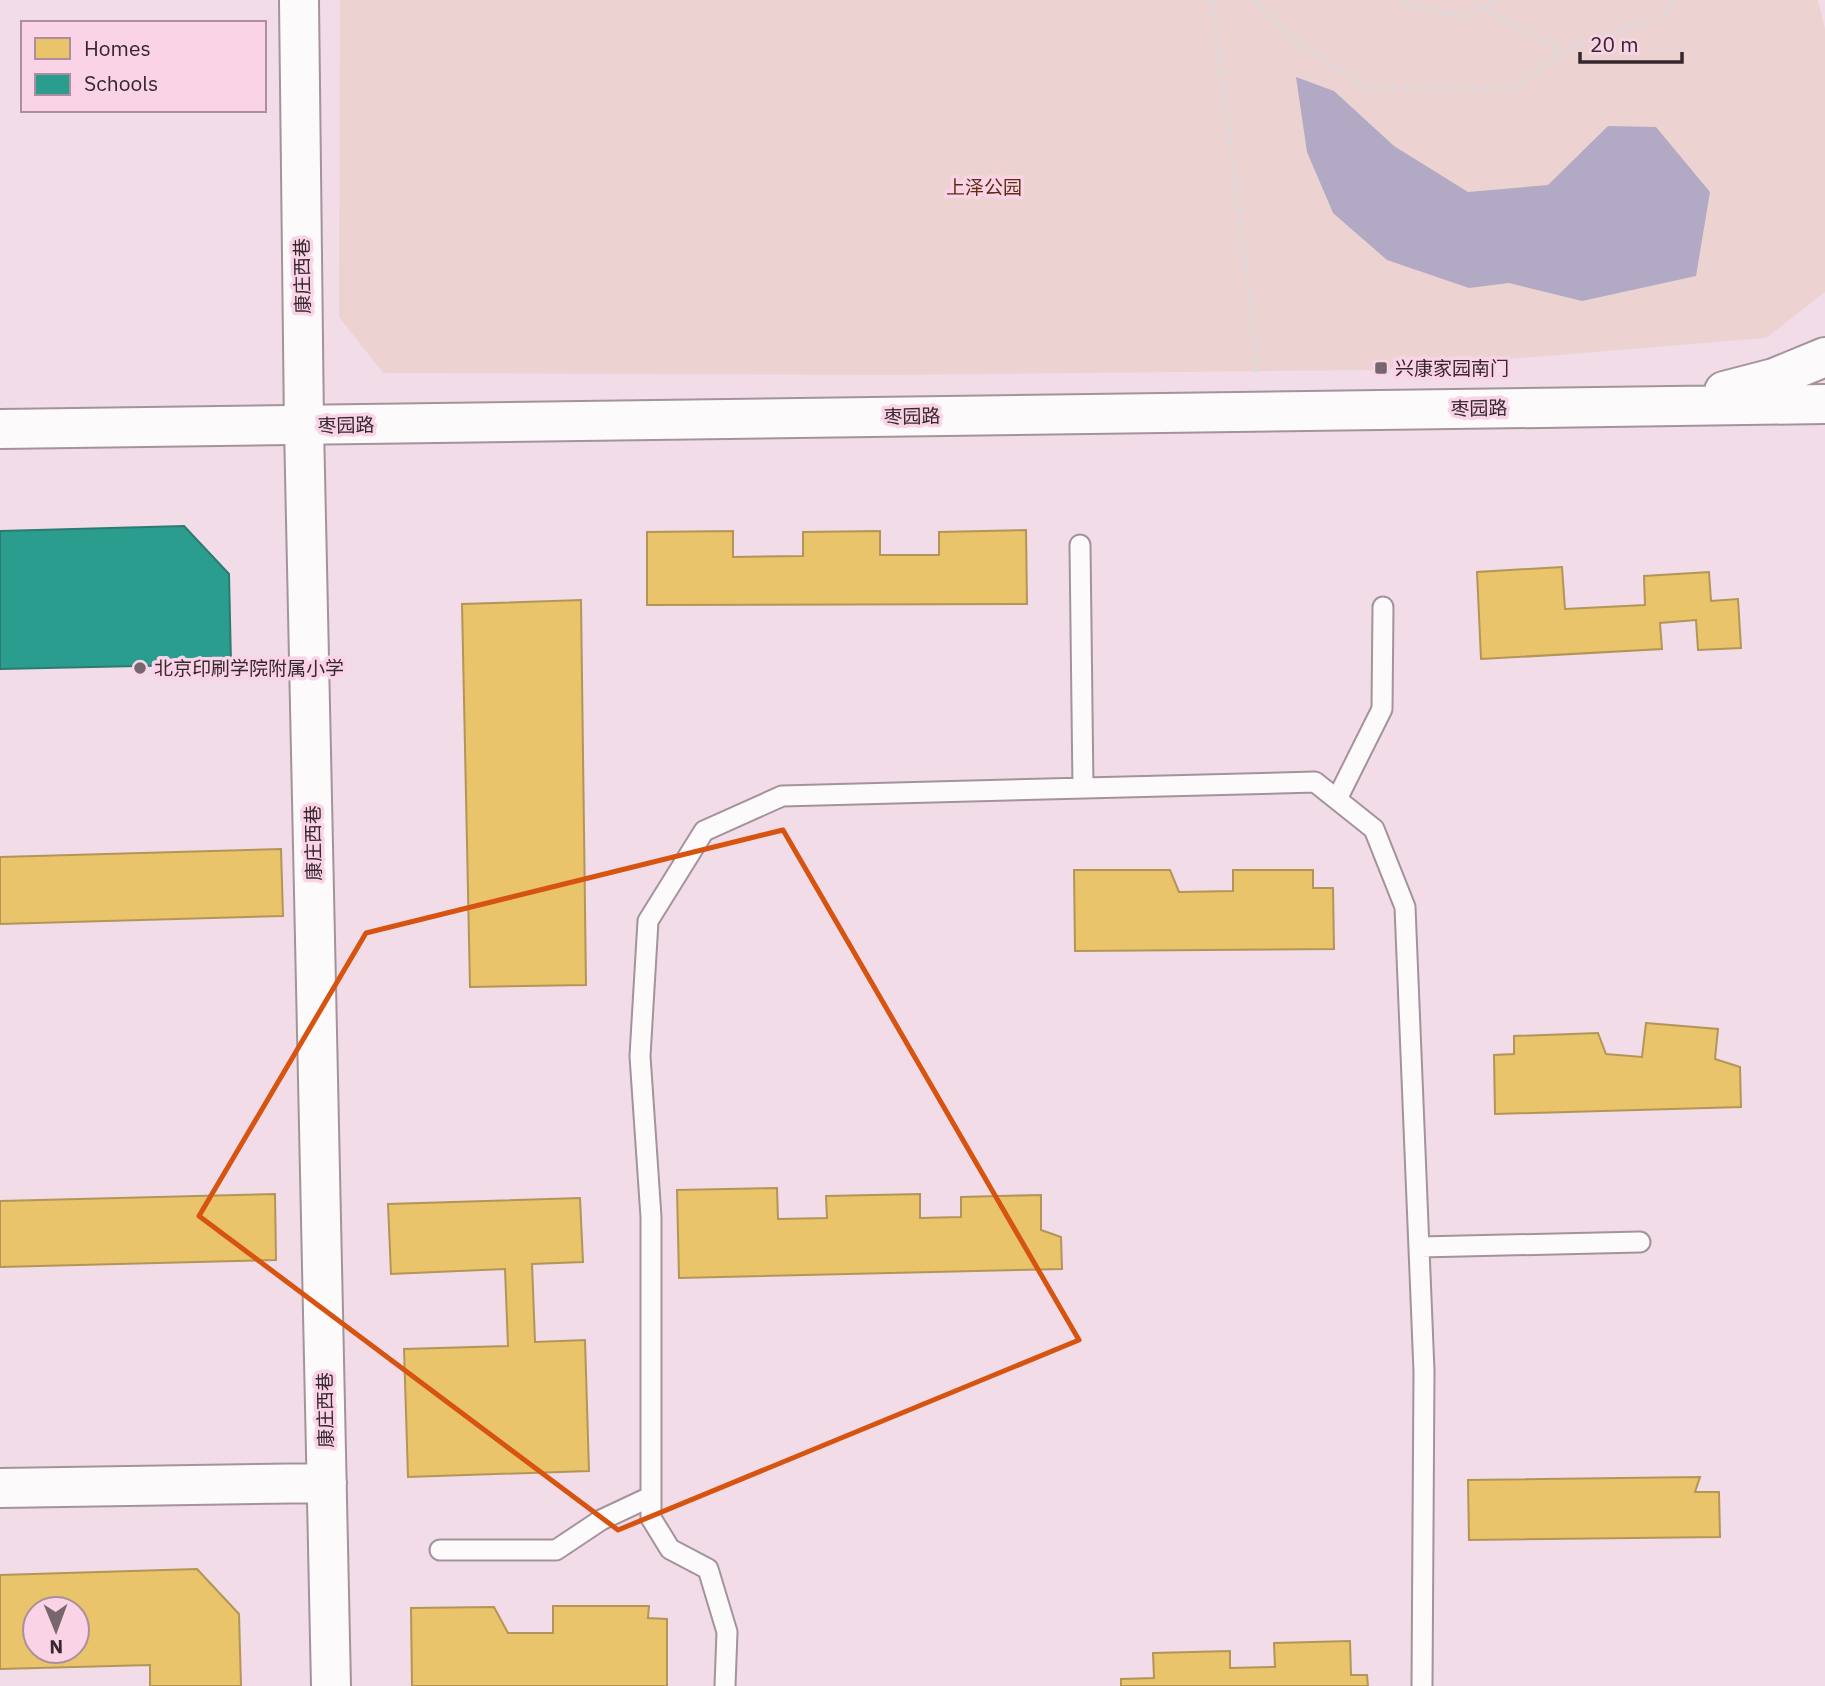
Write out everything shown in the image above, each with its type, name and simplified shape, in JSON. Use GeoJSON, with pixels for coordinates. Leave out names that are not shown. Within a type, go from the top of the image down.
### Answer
{"type":"FeatureCollection","features":[{"type":"Feature","properties":{"kind":"street","name":"康庄西巷"},"geometry":{"type":"LineString","coordinates":[[299,0],[304,426],[331,1686]]}},
{"type":"Feature","properties":{"kind":"street"},"geometry":{"type":"LineString","coordinates":[[1671,406],[1774,378],[1825,357]]}},
{"type":"Feature","properties":{"kind":"street","name":"枣园路"},"geometry":{"type":"LineString","coordinates":[[0,429],[1825,404]]}},
{"type":"Feature","properties":{"kind":"street"},"geometry":{"type":"LineString","coordinates":[[1671,406],[1803,425],[1825,432]]}},
{"type":"Feature","properties":{"kind":"street"},"geometry":{"type":"LineString","coordinates":[[0,1488],[327,1483]]}},
{"type":"Feature","properties":{"kind":"lane"},"geometry":{"type":"LineString","coordinates":[[1080,545],[1083,788]]}},
{"type":"Feature","properties":{"kind":"lane"},"geometry":{"type":"LineString","coordinates":[[1337,799],[1382,709],[1383,607]]}},
{"type":"Feature","properties":{"kind":"lane"},"geometry":{"type":"LineString","coordinates":[[725,1686],[727,1632],[708,1569],[670,1549],[651,1518],[650,1497],[652,1217],[640,1056],[648,921],[704,831],[782,796],[1315,782],[1374,829],[1405,907],[1424,1371],[1422,1686]]}},
{"type":"Feature","properties":{"kind":"lane"},"geometry":{"type":"LineString","coordinates":[[1420,1247],[1640,1242]]}},
{"type":"Feature","properties":{"kind":"lane"},"geometry":{"type":"LineString","coordinates":[[440,1550],[556,1550],[601,1520],[650,1497]]}},
{"type":"Feature","properties":{"kind":"path"},"geometry":{"type":"LineString","coordinates":[[1212,0],[1255,341]]}},
{"type":"Feature","properties":{"kind":"path"},"geometry":{"type":"LineString","coordinates":[[1253,0],[1296,42],[1369,88],[1511,90],[1562,52],[1664,14],[1674,0]]}},
{"type":"Feature","properties":{"kind":"path"},"geometry":{"type":"LineString","coordinates":[[1404,0],[1407,4],[1461,17],[1498,0]]}},
{"type":"Feature","properties":{"kind":"path"},"geometry":{"type":"LineString","coordinates":[[1482,8],[1562,52]]}},
{"type":"Feature","properties":{"kind":"highlighted area"},"geometry":{"type":"Polygon","coordinates":[[[783,830],[1079,1340],[618,1530],[199,1216],[366,933],[783,830]]]}},
{"type":"Feature","properties":{"kind":"green space","name":"上泽公园"},"geometry":{"type":"Polygon","coordinates":[[[340,0],[1818,0],[1825,29],[1825,292],[1766,338],[1373,370],[891,375],[383,373],[339,317],[340,0]]]}},
{"type":"Feature","properties":{"kind":"shaded area"},"geometry":{"type":"Polygon","coordinates":[[[1296,77],[1334,91],[1394,146],[1468,192],[1548,185],[1608,126],[1656,127],[1710,192],[1696,276],[1582,301],[1509,283],[1469,288],[1387,260],[1333,213],[1307,152],[1296,77]]]}},
{"type":"Feature","properties":{"kind":"building: Homes"},"geometry":{"type":"Polygon","coordinates":[[[1026,530],[1027,604],[647,605],[647,532],[733,531],[733,557],[803,556],[803,532],[880,531],[880,555],[939,555],[939,532],[1026,530]]]}},
{"type":"Feature","properties":{"kind":"building: Homes"},"geometry":{"type":"Polygon","coordinates":[[[1562,567],[1565,609],[1645,605],[1644,576],[1709,572],[1711,601],[1738,599],[1741,648],[1698,650],[1696,620],[1660,623],[1662,649],[1481,659],[1477,572],[1562,567]]]}},
{"type":"Feature","properties":{"kind":"building: Homes"},"geometry":{"type":"Polygon","coordinates":[[[581,600],[586,985],[470,987],[462,604],[581,600]]]}},
{"type":"Feature","properties":{"kind":"building: Homes"},"geometry":{"type":"Polygon","coordinates":[[[281,849],[283,916],[0,924],[0,857],[281,849]]]}},
{"type":"Feature","properties":{"kind":"building: Homes"},"geometry":{"type":"Polygon","coordinates":[[[1074,870],[1170,870],[1179,892],[1233,891],[1233,870],[1313,870],[1313,888],[1333,888],[1334,949],[1075,951],[1074,870]]]}},
{"type":"Feature","properties":{"kind":"building: Homes"},"geometry":{"type":"Polygon","coordinates":[[[1646,1023],[1718,1029],[1715,1059],[1740,1067],[1741,1107],[1495,1114],[1494,1055],[1514,1054],[1514,1036],[1598,1033],[1606,1054],[1642,1057],[1646,1023]]]}},
{"type":"Feature","properties":{"kind":"building: Homes"},"geometry":{"type":"Polygon","coordinates":[[[777,1188],[778,1219],[827,1218],[826,1196],[920,1194],[920,1218],[961,1217],[961,1197],[1041,1195],[1041,1230],[1061,1237],[1062,1269],[679,1278],[677,1190],[777,1188]]]}},
{"type":"Feature","properties":{"kind":"building: Homes"},"geometry":{"type":"Polygon","coordinates":[[[275,1194],[276,1260],[0,1267],[0,1201],[275,1194]]]}},
{"type":"Feature","properties":{"kind":"building: Homes"},"geometry":{"type":"Polygon","coordinates":[[[580,1198],[583,1262],[532,1264],[535,1342],[585,1340],[589,1471],[408,1477],[404,1349],[508,1346],[505,1269],[391,1274],[388,1204],[580,1198]]]}},
{"type":"Feature","properties":{"kind":"building: Homes"},"geometry":{"type":"Polygon","coordinates":[[[1700,1477],[1695,1492],[1719,1492],[1720,1537],[1469,1540],[1468,1480],[1700,1477]]]}},
{"type":"Feature","properties":{"kind":"building: Homes"},"geometry":{"type":"Polygon","coordinates":[[[197,1569],[239,1614],[241,1686],[150,1686],[150,1665],[0,1669],[0,1575],[197,1569]]]}},
{"type":"Feature","properties":{"kind":"building: Homes"},"geometry":{"type":"Polygon","coordinates":[[[553,1606],[649,1606],[648,1618],[667,1619],[667,1686],[412,1686],[411,1608],[494,1607],[508,1633],[553,1633],[553,1606]]]}},
{"type":"Feature","properties":{"kind":"building: Homes"},"geometry":{"type":"Polygon","coordinates":[[[1350,1641],[1351,1675],[1367,1675],[1368,1686],[1121,1686],[1121,1679],[1154,1678],[1153,1653],[1230,1651],[1230,1668],[1275,1667],[1274,1643],[1350,1641]]]}},
{"type":"Feature","properties":{"kind":"building: Schools"},"geometry":{"type":"Polygon","coordinates":[[[184,526],[229,574],[231,664],[0,669],[0,531],[184,526]]]}},
{"type":"Feature","properties":{"kind":"place","name":"兴康家园南门"},"geometry":{"type":"Point","coordinates":[1381,368]}},
{"type":"Feature","properties":{"kind":"place","name":"北京印刷学院附属小学"},"geometry":{"type":"Point","coordinates":[140,668]}}]}
